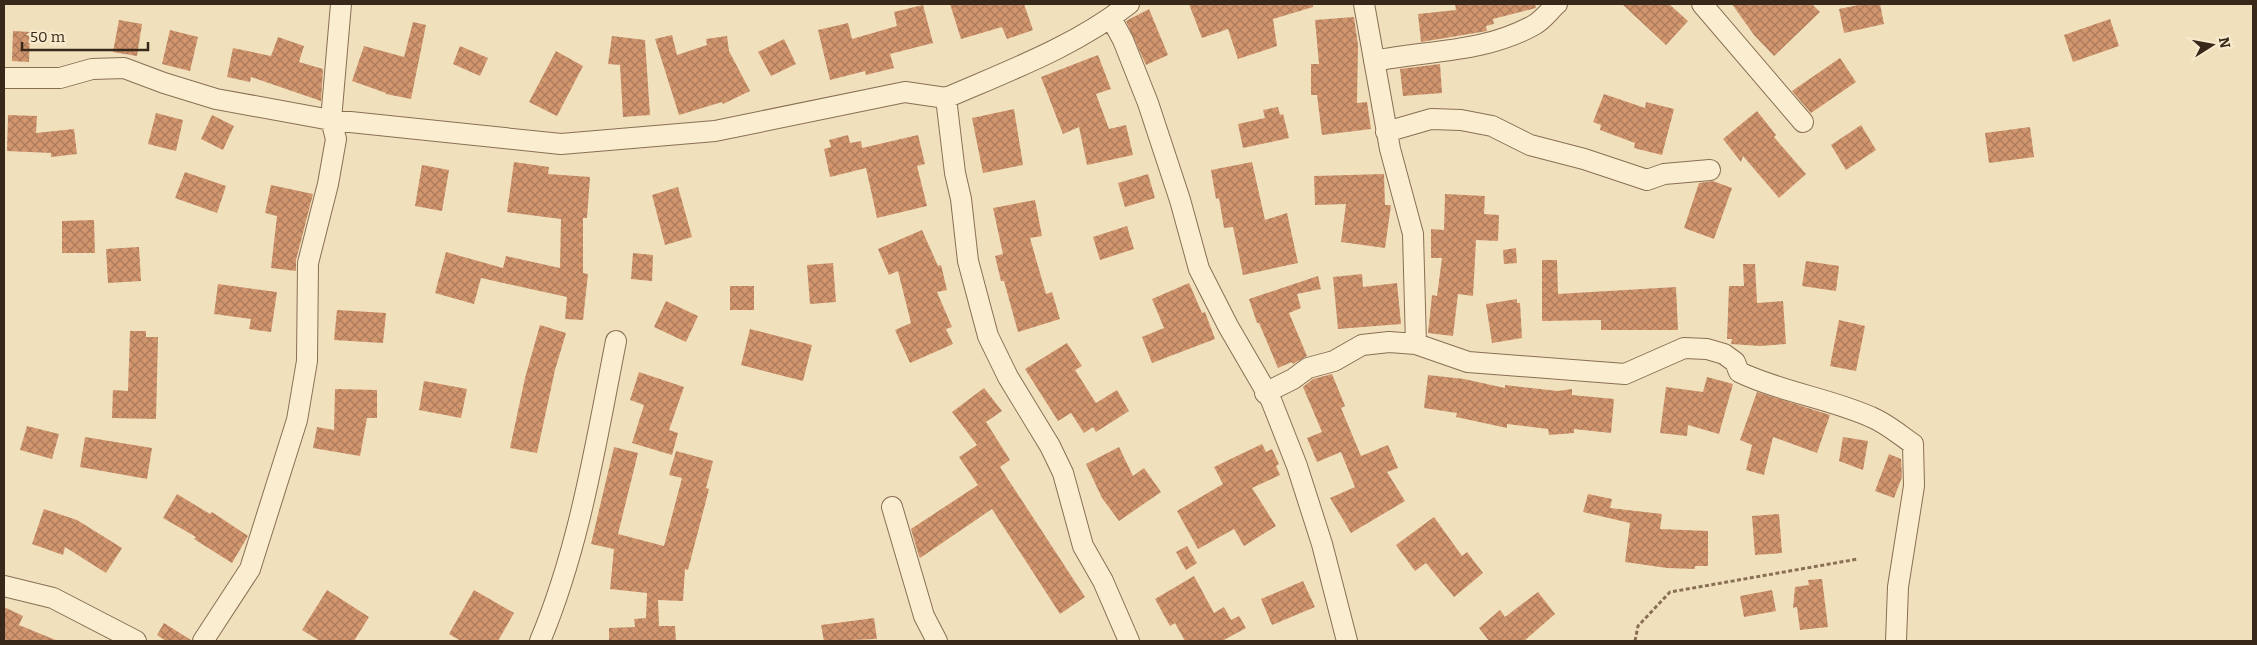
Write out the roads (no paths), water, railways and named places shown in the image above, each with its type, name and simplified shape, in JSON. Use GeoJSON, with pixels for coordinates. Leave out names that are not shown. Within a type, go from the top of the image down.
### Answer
{"type":"FeatureCollection","features":[{"type":"Feature","properties":{"kind":"street"},"geometry":{"type":"LineString","coordinates":[[203,641],[250,570],[297,420],[307,361],[308,263],[328,184],[336,140],[331,120],[341,4]]}},
{"type":"Feature","properties":{"kind":"street"},"geometry":{"type":"LineString","coordinates":[[4,78],[60,78],[92,70],[124,68],[164,83],[216,98],[331,120],[561,144],[715,131],[905,92],[946,98],[1041,56],[1111,18],[1129,4]]}},
{"type":"Feature","properties":{"kind":"street"},"geometry":{"type":"LineString","coordinates":[[1364,4],[1386,132],[1413,234],[1416,344]]}},
{"type":"Feature","properties":{"kind":"street"},"geometry":{"type":"LineString","coordinates":[[1374,60],[1442,52],[1501,40],[1536,24],[1557,4]]}},
{"type":"Feature","properties":{"kind":"street"},"geometry":{"type":"LineString","coordinates":[[1702,4],[1803,122]]}},
{"type":"Feature","properties":{"kind":"street"},"geometry":{"type":"LineString","coordinates":[[1111,18],[1123,40],[1148,103],[1180,200],[1199,269],[1228,326],[1265,393],[1271,400],[1297,466],[1322,544],[1347,641]]}},
{"type":"Feature","properties":{"kind":"street"},"geometry":{"type":"LineString","coordinates":[[946,98],[968,261],[988,336],[1008,377],[1050,446],[1063,473],[1083,546],[1103,581],[1129,641]]}},
{"type":"Feature","properties":{"kind":"street"},"geometry":{"type":"LineString","coordinates":[[1386,132],[1431,119],[1461,120],[1492,126],[1530,145],[1647,180],[1664,174],[1710,170]]}},
{"type":"Feature","properties":{"kind":"street"},"geometry":{"type":"LineString","coordinates":[[540,641],[553,611],[583,508],[616,341]]}},
{"type":"Feature","properties":{"kind":"street"},"geometry":{"type":"LineString","coordinates":[[1265,393],[1293,379],[1308,368],[1334,361],[1362,346],[1389,342],[1416,344],[1468,362],[1626,374],[1684,348],[1707,349],[1724,354],[1735,362],[1739,372],[1754,379],[1837,403],[1873,418],[1913,444],[1914,486],[1898,587],[1896,641]]}},
{"type":"Feature","properties":{"kind":"street"},"geometry":{"type":"LineString","coordinates":[[892,507],[924,616],[937,641]]}},
{"type":"Feature","properties":{"kind":"street"},"geometry":{"type":"LineString","coordinates":[[4,586],[53,598],[136,641]]}}]}
